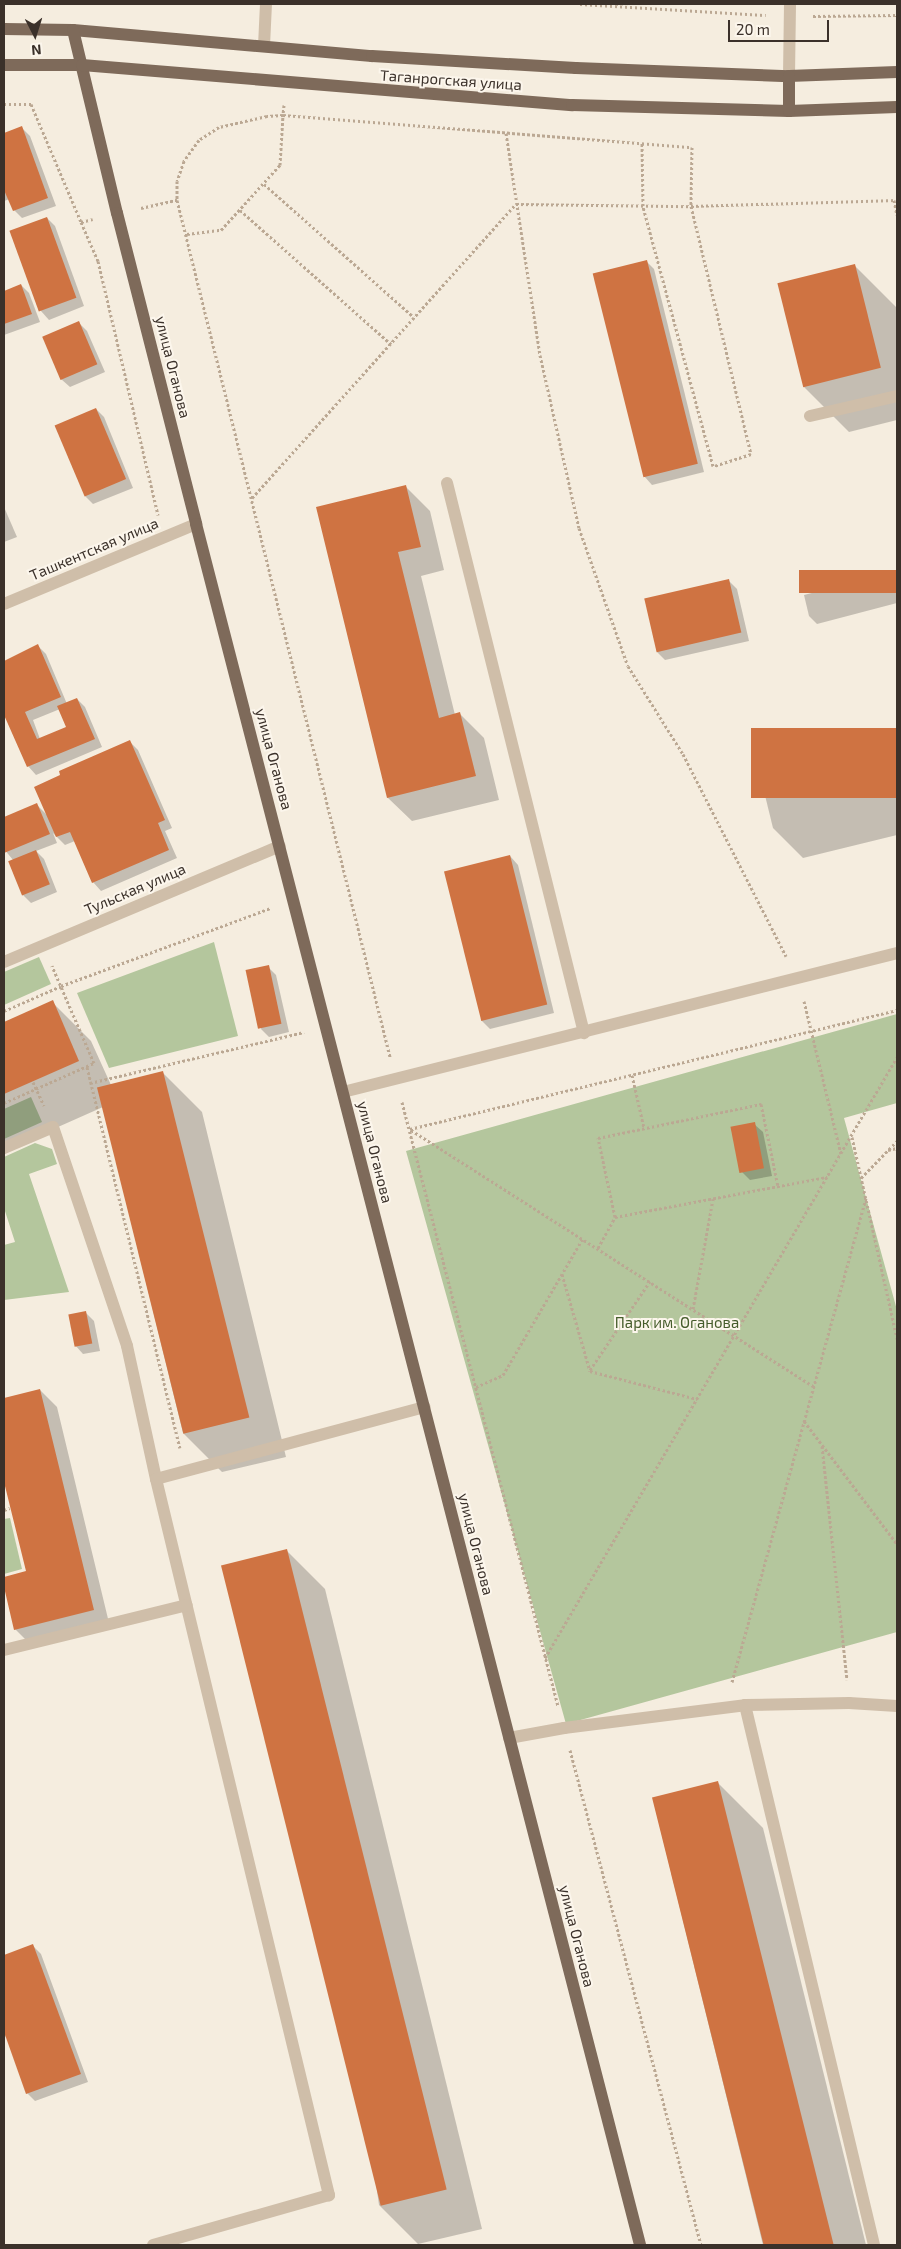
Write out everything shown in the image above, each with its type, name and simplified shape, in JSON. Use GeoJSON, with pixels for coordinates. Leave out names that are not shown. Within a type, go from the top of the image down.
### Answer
{"type":"FeatureCollection","features":[{"type":"Feature","properties":{"kind":"main road","name":"Таганрогская улица"},"geometry":{"type":"LineString","coordinates":[[4,29],[74,30],[382,57],[576,68],[789,76],[897,72]]}},
{"type":"Feature","properties":{"kind":"main road","name":"улица Оганова"},"geometry":{"type":"LineString","coordinates":[[74,30],[117,214],[196,524],[640,2245]]}},
{"type":"Feature","properties":{"kind":"main road","name":"Таганрогская улица"},"geometry":{"type":"LineString","coordinates":[[4,65],[82,66],[572,105],[789,111],[897,107]]}},
{"type":"Feature","properties":{"kind":"main road"},"geometry":{"type":"LineString","coordinates":[[789,76],[789,111]]}},
{"type":"Feature","properties":{"kind":"street"},"geometry":{"type":"LineString","coordinates":[[264,46],[266,4]]}},
{"type":"Feature","properties":{"kind":"street"},"geometry":{"type":"LineString","coordinates":[[789,76],[790,10]]}},
{"type":"Feature","properties":{"kind":"street"},"geometry":{"type":"LineString","coordinates":[[810,416],[897,396]]}},
{"type":"Feature","properties":{"kind":"street"},"geometry":{"type":"LineString","coordinates":[[447,483],[584,1033]]}},
{"type":"Feature","properties":{"kind":"street","name":"Ташкентская улица"},"geometry":{"type":"LineString","coordinates":[[4,604],[196,524]]}},
{"type":"Feature","properties":{"kind":"street","name":"Тульская улица"},"geometry":{"type":"LineString","coordinates":[[4,962],[280,846]]}},
{"type":"Feature","properties":{"kind":"street"},"geometry":{"type":"LineString","coordinates":[[343,1092],[897,953]]}},
{"type":"Feature","properties":{"kind":"street"},"geometry":{"type":"LineString","coordinates":[[4,1148],[53,1127],[127,1346],[156,1479],[329,2195],[154,2245]]}},
{"type":"Feature","properties":{"kind":"street"},"geometry":{"type":"LineString","coordinates":[[156,1479],[424,1407]]}},
{"type":"Feature","properties":{"kind":"street"},"geometry":{"type":"LineString","coordinates":[[4,1650],[187,1606]]}},
{"type":"Feature","properties":{"kind":"street"},"geometry":{"type":"LineString","coordinates":[[509,1738],[564,1728],[746,1706],[849,1703],[897,1706]]}},
{"type":"Feature","properties":{"kind":"street"},"geometry":{"type":"LineString","coordinates":[[746,1706],[874,2245]]}},
{"type":"Feature","properties":{"kind":"path"},"geometry":{"type":"LineString","coordinates":[[580,4],[897,15]]}},
{"type":"Feature","properties":{"kind":"path"},"geometry":{"type":"LineString","coordinates":[[4,104],[31,104],[98,261],[163,538]]}},
{"type":"Feature","properties":{"kind":"path"},"geometry":{"type":"LineString","coordinates":[[187,234],[221,230],[280,165],[283,115]]}},
{"type":"Feature","properties":{"kind":"path"},"geometry":{"type":"LineString","coordinates":[[642,143],[643,206],[713,466],[751,454],[691,206],[692,147],[642,143],[506,133],[283,115],[267,116],[219,127],[199,140],[184,161],[177,181],[177,200],[396,1079],[545,1658],[701,2245]]}},
{"type":"Feature","properties":{"kind":"path"},"geometry":{"type":"LineString","coordinates":[[506,133],[540,355],[579,528],[628,666],[683,754],[798,979],[841,1154]]}},
{"type":"Feature","properties":{"kind":"path"},"geometry":{"type":"LineString","coordinates":[[264,184],[414,317]]}},
{"type":"Feature","properties":{"kind":"path"},"geometry":{"type":"LineString","coordinates":[[82,222],[177,200]]}},
{"type":"Feature","properties":{"kind":"path"},"geometry":{"type":"LineString","coordinates":[[252,498],[516,204],[691,206],[896,200],[897,215]]}},
{"type":"Feature","properties":{"kind":"path"},"geometry":{"type":"LineString","coordinates":[[240,210],[391,344]]}},
{"type":"Feature","properties":{"kind":"path"},"geometry":{"type":"LineString","coordinates":[[4,1011],[61,986],[293,900]]}},
{"type":"Feature","properties":{"kind":"path"},"geometry":{"type":"LineString","coordinates":[[4,1103],[94,1063],[61,986]]}},
{"type":"Feature","properties":{"kind":"path"},"geometry":{"type":"LineString","coordinates":[[410,1129],[897,1010]]}},
{"type":"Feature","properties":{"kind":"path"},"geometry":{"type":"LineString","coordinates":[[90,1083],[326,1026]]}},
{"type":"Feature","properties":{"kind":"path"},"geometry":{"type":"LineString","coordinates":[[545,1658],[852,1137],[897,1057]]}},
{"type":"Feature","properties":{"kind":"path"},"geometry":{"type":"LineString","coordinates":[[87,1067],[186,1471]]}},
{"type":"Feature","properties":{"kind":"path"},"geometry":{"type":"LineString","coordinates":[[632,1075],[644,1128]]}},
{"type":"Feature","properties":{"kind":"path"},"geometry":{"type":"LineString","coordinates":[[598,1248],[615,1217],[598,1138],[761,1104],[778,1186]]}},
{"type":"Feature","properties":{"kind":"path"},"geometry":{"type":"LineString","coordinates":[[410,1129],[813,1386]]}},
{"type":"Feature","properties":{"kind":"path"},"geometry":{"type":"LineString","coordinates":[[852,1137],[897,1339]]}},
{"type":"Feature","properties":{"kind":"path"},"geometry":{"type":"LineString","coordinates":[[861,1179],[897,1141]]}},
{"type":"Feature","properties":{"kind":"path"},"geometry":{"type":"LineString","coordinates":[[888,1150],[897,1148]]}},
{"type":"Feature","properties":{"kind":"path"},"geometry":{"type":"LineString","coordinates":[[615,1217],[828,1177]]}},
{"type":"Feature","properties":{"kind":"path"},"geometry":{"type":"LineString","coordinates":[[725,1708],[866,1198]]}},
{"type":"Feature","properties":{"kind":"path"},"geometry":{"type":"LineString","coordinates":[[693,1309],[713,1199]]}},
{"type":"Feature","properties":{"kind":"path"},"geometry":{"type":"LineString","coordinates":[[476,1387],[503,1376],[583,1238]]}},
{"type":"Feature","properties":{"kind":"path"},"geometry":{"type":"LineString","coordinates":[[562,1274],[590,1371]]}},
{"type":"Feature","properties":{"kind":"path"},"geometry":{"type":"LineString","coordinates":[[590,1371],[650,1281]]}},
{"type":"Feature","properties":{"kind":"path"},"geometry":{"type":"LineString","coordinates":[[590,1371],[697,1399]]}},
{"type":"Feature","properties":{"kind":"path"},"geometry":{"type":"LineString","coordinates":[[803,1421],[897,1544]]}},
{"type":"Feature","properties":{"kind":"path"},"geometry":{"type":"LineString","coordinates":[[822,1446],[849,1703]]}},
{"type":"Feature","properties":{"kind":"path"},"geometry":{"type":"LineString","coordinates":[[4,1510],[10,1508]]}},
{"type":"Feature","properties":{"kind":"green space"},"geometry":{"type":"Polygon","coordinates":[[[214,942],[238,1036],[109,1068],[77,993],[214,942]]]}},
{"type":"Feature","properties":{"kind":"green space"},"geometry":{"type":"Polygon","coordinates":[[[39,957],[51,984],[4,1005],[4,972],[39,957]]]}},
{"type":"Feature","properties":{"kind":"green space","name":"Парк им. Оганова"},"geometry":{"type":"Polygon","coordinates":[[[897,1014],[897,1103],[844,1118],[897,1310],[897,1632],[566,1724],[406,1151],[897,1014]]]}},
{"type":"Feature","properties":{"kind":"green space"},"geometry":{"type":"Polygon","coordinates":[[[31,1097],[42,1122],[4,1139],[4,1109],[31,1097]]]}},
{"type":"Feature","properties":{"kind":"green space"},"geometry":{"type":"Polygon","coordinates":[[[35,1143],[52,1149],[57,1164],[29,1174],[69,1292],[4,1300],[4,1245],[15,1242],[4,1208],[4,1157],[35,1143]]]}},
{"type":"Feature","properties":{"kind":"green space"},"geometry":{"type":"Polygon","coordinates":[[[10,1518],[22,1569],[4,1574],[4,1519],[10,1518]]]}},
{"type":"Feature","properties":{"kind":"building"},"geometry":{"type":"Polygon","coordinates":[[[22,126],[48,198],[13,211],[4,190],[4,133],[22,126]]]}},
{"type":"Feature","properties":{"kind":"building"},"geometry":{"type":"Polygon","coordinates":[[[47,217],[76,298],[39,311],[9,231],[47,217]]]}},
{"type":"Feature","properties":{"kind":"building"},"geometry":{"type":"Polygon","coordinates":[[[647,260],[698,464],[643,477],[593,274],[647,260]]]}},
{"type":"Feature","properties":{"kind":"building"},"geometry":{"type":"Polygon","coordinates":[[[855,264],[881,368],[803,387],[777,283],[855,264]]]}},
{"type":"Feature","properties":{"kind":"building"},"geometry":{"type":"Polygon","coordinates":[[[21,284],[32,314],[4,324],[4,291],[21,284]]]}},
{"type":"Feature","properties":{"kind":"building"},"geometry":{"type":"Polygon","coordinates":[[[79,321],[97,364],[61,380],[42,337],[79,321]]]}},
{"type":"Feature","properties":{"kind":"building"},"geometry":{"type":"Polygon","coordinates":[[[96,408],[126,479],[85,496],[55,426],[96,408]]]}},
{"type":"Feature","properties":{"kind":"building"},"geometry":{"type":"Polygon","coordinates":[[[406,485],[421,547],[398,552],[439,718],[460,712],[476,776],[387,798],[316,507],[406,485]]]}},
{"type":"Feature","properties":{"kind":"building"},"geometry":{"type":"Polygon","coordinates":[[[799,570],[897,570],[897,593],[799,593],[799,570]]]}},
{"type":"Feature","properties":{"kind":"building"},"geometry":{"type":"Polygon","coordinates":[[[729,579],[741,633],[657,652],[644,599],[729,579]]]}},
{"type":"Feature","properties":{"kind":"building"},"geometry":{"type":"Polygon","coordinates":[[[38,644],[61,697],[25,712],[37,739],[66,727],[57,706],[77,698],[95,739],[27,767],[4,715],[4,661],[38,644]]]}},
{"type":"Feature","properties":{"kind":"building"},"geometry":{"type":"Polygon","coordinates":[[[751,728],[897,728],[897,798],[751,798],[751,728]]]}},
{"type":"Feature","properties":{"kind":"building"},"geometry":{"type":"Polygon","coordinates":[[[130,740],[165,820],[158,823],[169,850],[92,883],[70,832],[56,837],[34,787],[60,775],[59,771],[130,740]]]}},
{"type":"Feature","properties":{"kind":"building"},"geometry":{"type":"Polygon","coordinates":[[[37,803],[50,834],[4,853],[4,817],[37,803]]]}},
{"type":"Feature","properties":{"kind":"building"},"geometry":{"type":"Polygon","coordinates":[[[36,850],[50,884],[22,896],[8,861],[36,850]]]}},
{"type":"Feature","properties":{"kind":"building"},"geometry":{"type":"Polygon","coordinates":[[[510,855],[547,1004],[481,1021],[444,871],[510,855]]]}},
{"type":"Feature","properties":{"kind":"building"},"geometry":{"type":"Polygon","coordinates":[[[269,965],[281,1024],[258,1029],[246,970],[269,965]]]}},
{"type":"Feature","properties":{"kind":"building"},"geometry":{"type":"Polygon","coordinates":[[[53,1000],[79,1061],[4,1094],[4,1022],[53,1000]]]}},
{"type":"Feature","properties":{"kind":"building"},"geometry":{"type":"Polygon","coordinates":[[[163,1071],[249,1417],[183,1434],[97,1087],[163,1071]]]}},
{"type":"Feature","properties":{"kind":"building"},"geometry":{"type":"Polygon","coordinates":[[[755,1122],[764,1168],[739,1173],[730,1127],[755,1122]]]}},
{"type":"Feature","properties":{"kind":"building"},"geometry":{"type":"Polygon","coordinates":[[[86,1311],[92,1343],[75,1347],[68,1314],[86,1311]]]}},
{"type":"Feature","properties":{"kind":"building"},"geometry":{"type":"Polygon","coordinates":[[[40,1389],[94,1610],[14,1630],[4,1587],[4,1577],[26,1571],[4,1482],[4,1398],[40,1389]]]}},
{"type":"Feature","properties":{"kind":"building"},"geometry":{"type":"Polygon","coordinates":[[[287,1549],[447,2189],[381,2206],[221,1565],[287,1549]]]}},
{"type":"Feature","properties":{"kind":"building"},"geometry":{"type":"Polygon","coordinates":[[[718,1781],[834,2245],[764,2245],[652,1797],[718,1781]]]}},
{"type":"Feature","properties":{"kind":"building"},"geometry":{"type":"Polygon","coordinates":[[[33,1944],[81,2074],[26,2094],[4,2032],[4,1955],[33,1944]]]}}]}
